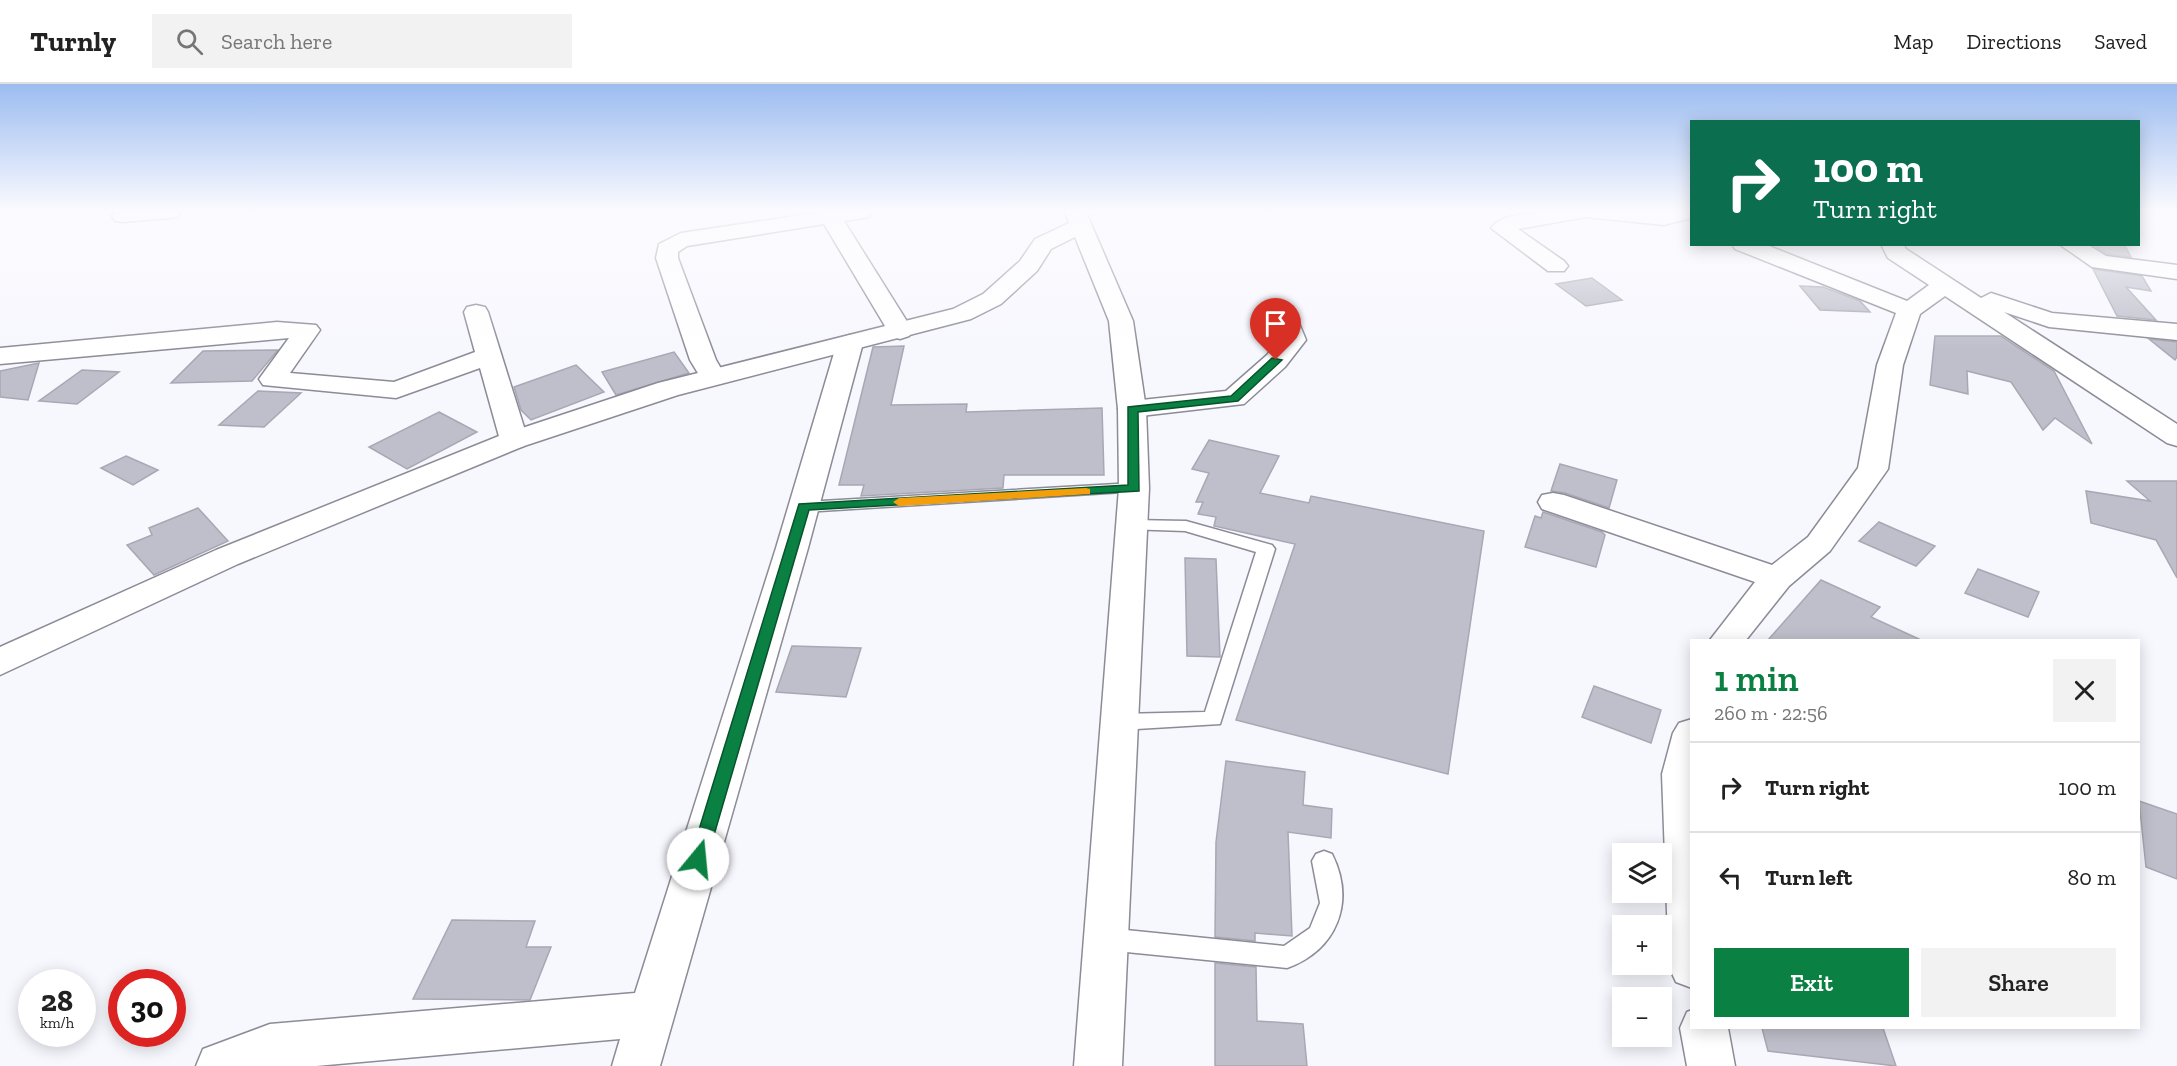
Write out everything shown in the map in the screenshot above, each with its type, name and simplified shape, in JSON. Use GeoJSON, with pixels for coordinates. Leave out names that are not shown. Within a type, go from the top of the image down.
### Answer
{"type":"FeatureCollection","features":[{"type":"Feature","properties":{"kind":"street"},"geometry":{"type":"LineString","coordinates":[[667,258],[703,360],[713,377]]}},
{"type":"Feature","properties":{"kind":"street"},"geometry":{"type":"LineString","coordinates":[[856,258],[900,331]]}},
{"type":"Feature","properties":{"kind":"street"},"geometry":{"type":"LineString","coordinates":[[0,662],[227,556],[514,441],[668,389],[962,314],[992,299],[1029,266],[1034,258]]}},
{"type":"Feature","properties":{"kind":"street"},"geometry":{"type":"LineString","coordinates":[[1094,258],[1121,321],[1132,409],[1134,488],[1098,1066]]}},
{"type":"Feature","properties":{"kind":"street"},"geometry":{"type":"LineString","coordinates":[[1544,258],[1556,266]]}},
{"type":"Feature","properties":{"kind":"street"},"geometry":{"type":"LineString","coordinates":[[1778,258],[1909,310]]}},
{"type":"Feature","properties":{"kind":"street"},"geometry":{"type":"LineString","coordinates":[[1904,258],[2177,437]]}},
{"type":"Feature","properties":{"kind":"street"},"geometry":{"type":"LineString","coordinates":[[2093,258],[2100,262],[2177,272]]}},
{"type":"Feature","properties":{"kind":"street"},"geometry":{"type":"LineString","coordinates":[[1728,639],[1777,578],[1820,544],[1873,469],[1890,365],[1909,310],[1947,284]]}},
{"type":"Feature","properties":{"kind":"street"},"geometry":{"type":"LineString","coordinates":[[1947,284],[2049,320],[2177,332]]}},
{"type":"Feature","properties":{"kind":"street"},"geometry":{"type":"LineString","coordinates":[[476,312],[514,441]]}},
{"type":"Feature","properties":{"kind":"street"},"geometry":{"type":"LineString","coordinates":[[1132,409],[1234,399],[1276,360],[1293,340],[1290,328]]}},
{"type":"Feature","properties":{"kind":"street"},"geometry":{"type":"LineString","coordinates":[[0,356],[277,330],[307,330],[272,379],[396,390],[489,356]]}},
{"type":"Feature","properties":{"kind":"street"},"geometry":{"type":"LineString","coordinates":[[636,1066],[804,507],[850,343]]}},
{"type":"Feature","properties":{"kind":"street"},"geometry":{"type":"LineString","coordinates":[[1553,502],[1777,578]]}},
{"type":"Feature","properties":{"kind":"street"},"geometry":{"type":"LineString","coordinates":[[1690,742],[1682,774],[1690,928]]}},
{"type":"Feature","properties":{"kind":"street"},"geometry":{"type":"LineString","coordinates":[[220,1066],[270,1047],[651,1014]]}},
{"type":"Feature","properties":{"kind":"street"},"geometry":{"type":"LineString","coordinates":[[1704,1029],[1711,1066]]}},
{"type":"Feature","properties":{"kind":"lane"},"geometry":{"type":"LineString","coordinates":[[804,507],[1134,488]]}},
{"type":"Feature","properties":{"kind":"lane"},"geometry":{"type":"LineString","coordinates":[[1120,722],[1213,719],[1266,549],[1186,526],[1132,525]]}},
{"type":"Feature","properties":{"kind":"lane"},"geometry":{"type":"LineString","coordinates":[[1106,939],[1287,957],[1319,935],[1332,903],[1324,861]]}},
{"type":"Feature","properties":{"kind":"building"},"geometry":{"type":"Polygon","coordinates":[[[2093,269],[2142,276],[2151,291],[2126,287],[2156,320],[2117,316],[2093,269]]]}},
{"type":"Feature","properties":{"kind":"building"},"geometry":{"type":"Polygon","coordinates":[[[1592,278],[1622,300],[1586,306],[1556,284],[1592,278]]]}},
{"type":"Feature","properties":{"kind":"building"},"geometry":{"type":"Polygon","coordinates":[[[1800,286],[1823,287],[1860,301],[1870,312],[1820,310],[1800,286]]]}},
{"type":"Feature","properties":{"kind":"building"},"geometry":{"type":"Polygon","coordinates":[[[1935,336],[2001,336],[2054,371],[2092,444],[2055,418],[2043,430],[2011,382],[1967,371],[1968,394],[1930,385],[1935,336]]]}},
{"type":"Feature","properties":{"kind":"building"},"geometry":{"type":"Polygon","coordinates":[[[2149,339],[2177,342],[2175,360],[2149,339]]]}},
{"type":"Feature","properties":{"kind":"building"},"geometry":{"type":"Polygon","coordinates":[[[904,346],[891,405],[967,404],[966,412],[1102,408],[1104,475],[1004,475],[1003,488],[861,496],[864,485],[839,485],[873,347],[904,346]]]}},
{"type":"Feature","properties":{"kind":"building"},"geometry":{"type":"Polygon","coordinates":[[[278,350],[252,381],[171,383],[203,351],[278,350]]]}},
{"type":"Feature","properties":{"kind":"building"},"geometry":{"type":"Polygon","coordinates":[[[674,352],[689,373],[616,395],[602,372],[674,352]]]}},
{"type":"Feature","properties":{"kind":"building"},"geometry":{"type":"Polygon","coordinates":[[[39,363],[28,400],[0,397],[0,371],[39,363]]]}},
{"type":"Feature","properties":{"kind":"building"},"geometry":{"type":"Polygon","coordinates":[[[576,365],[604,392],[531,420],[521,410],[514,387],[576,365]]]}},
{"type":"Feature","properties":{"kind":"building"},"geometry":{"type":"Polygon","coordinates":[[[82,370],[119,372],[77,404],[39,401],[82,370]]]}},
{"type":"Feature","properties":{"kind":"building"},"geometry":{"type":"Polygon","coordinates":[[[258,391],[301,393],[264,427],[219,425],[258,391]]]}},
{"type":"Feature","properties":{"kind":"building"},"geometry":{"type":"Polygon","coordinates":[[[439,412],[477,432],[407,469],[369,447],[439,412]]]}},
{"type":"Feature","properties":{"kind":"building"},"geometry":{"type":"Polygon","coordinates":[[[1209,440],[1279,456],[1260,493],[1309,503],[1311,496],[1484,531],[1448,774],[1236,720],[1295,544],[1214,526],[1216,517],[1198,514],[1203,502],[1196,502],[1209,473],[1192,469],[1209,440]]]}},
{"type":"Feature","properties":{"kind":"building"},"geometry":{"type":"Polygon","coordinates":[[[126,456],[158,470],[133,485],[101,468],[126,456]]]}},
{"type":"Feature","properties":{"kind":"building"},"geometry":{"type":"Polygon","coordinates":[[[1560,464],[1617,480],[1609,508],[1565,493],[1551,491],[1560,464]]]}},
{"type":"Feature","properties":{"kind":"building"},"geometry":{"type":"Polygon","coordinates":[[[2127,481],[2177,481],[2177,578],[2156,540],[2091,523],[2086,491],[2150,501],[2127,481]]]}},
{"type":"Feature","properties":{"kind":"building"},"geometry":{"type":"Polygon","coordinates":[[[198,508],[228,541],[154,575],[127,545],[152,535],[149,528],[198,508]]]}},
{"type":"Feature","properties":{"kind":"building"},"geometry":{"type":"Polygon","coordinates":[[[1543,512],[1605,535],[1596,567],[1525,547],[1535,516],[1541,518],[1543,512]]]}},
{"type":"Feature","properties":{"kind":"building"},"geometry":{"type":"Polygon","coordinates":[[[1879,522],[1935,546],[1916,566],[1859,541],[1879,522]]]}},
{"type":"Feature","properties":{"kind":"building"},"geometry":{"type":"Polygon","coordinates":[[[1185,558],[1216,559],[1220,657],[1187,656],[1185,558]]]}},
{"type":"Feature","properties":{"kind":"building"},"geometry":{"type":"Polygon","coordinates":[[[1978,569],[2039,592],[2028,617],[1965,593],[1978,569]]]}},
{"type":"Feature","properties":{"kind":"building"},"geometry":{"type":"Polygon","coordinates":[[[1821,580],[1880,607],[1871,617],[1919,639],[1769,639],[1821,580]]]}},
{"type":"Feature","properties":{"kind":"building"},"geometry":{"type":"Polygon","coordinates":[[[792,646],[861,648],[846,697],[776,692],[792,646]]]}},
{"type":"Feature","properties":{"kind":"building"},"geometry":{"type":"Polygon","coordinates":[[[1594,686],[1661,710],[1651,743],[1582,717],[1594,686]]]}},
{"type":"Feature","properties":{"kind":"building"},"geometry":{"type":"Polygon","coordinates":[[[1226,761],[1305,772],[1303,805],[1332,809],[1331,838],[1288,832],[1292,936],[1255,933],[1255,941],[1215,937],[1216,842],[1226,761]]]}},
{"type":"Feature","properties":{"kind":"building"},"geometry":{"type":"Polygon","coordinates":[[[2140,801],[2177,814],[2177,879],[2146,867],[2140,801]]]}},
{"type":"Feature","properties":{"kind":"building"},"geometry":{"type":"Polygon","coordinates":[[[452,920],[535,921],[526,947],[551,947],[530,1000],[413,999],[452,920]]]}},
{"type":"Feature","properties":{"kind":"building"},"geometry":{"type":"Polygon","coordinates":[[[1215,963],[1256,967],[1257,1021],[1303,1024],[1307,1066],[1215,1066],[1215,963]]]}},
{"type":"Feature","properties":{"kind":"building"},"geometry":{"type":"Polygon","coordinates":[[[1762,1029],[1883,1029],[1896,1066],[1768,1051],[1762,1029]]]}},
{"type":"Feature","properties":{"kind":"slow traffic"},"geometry":{"type":"LineString","coordinates":[[899,502],[1086,492]]}},
{"type":"Feature","properties":{"kind":"route"},"geometry":{"type":"LineString","coordinates":[[698,859],[804,507],[1134,488],[1132,409],[1234,399],[1276,360]]}}]}
